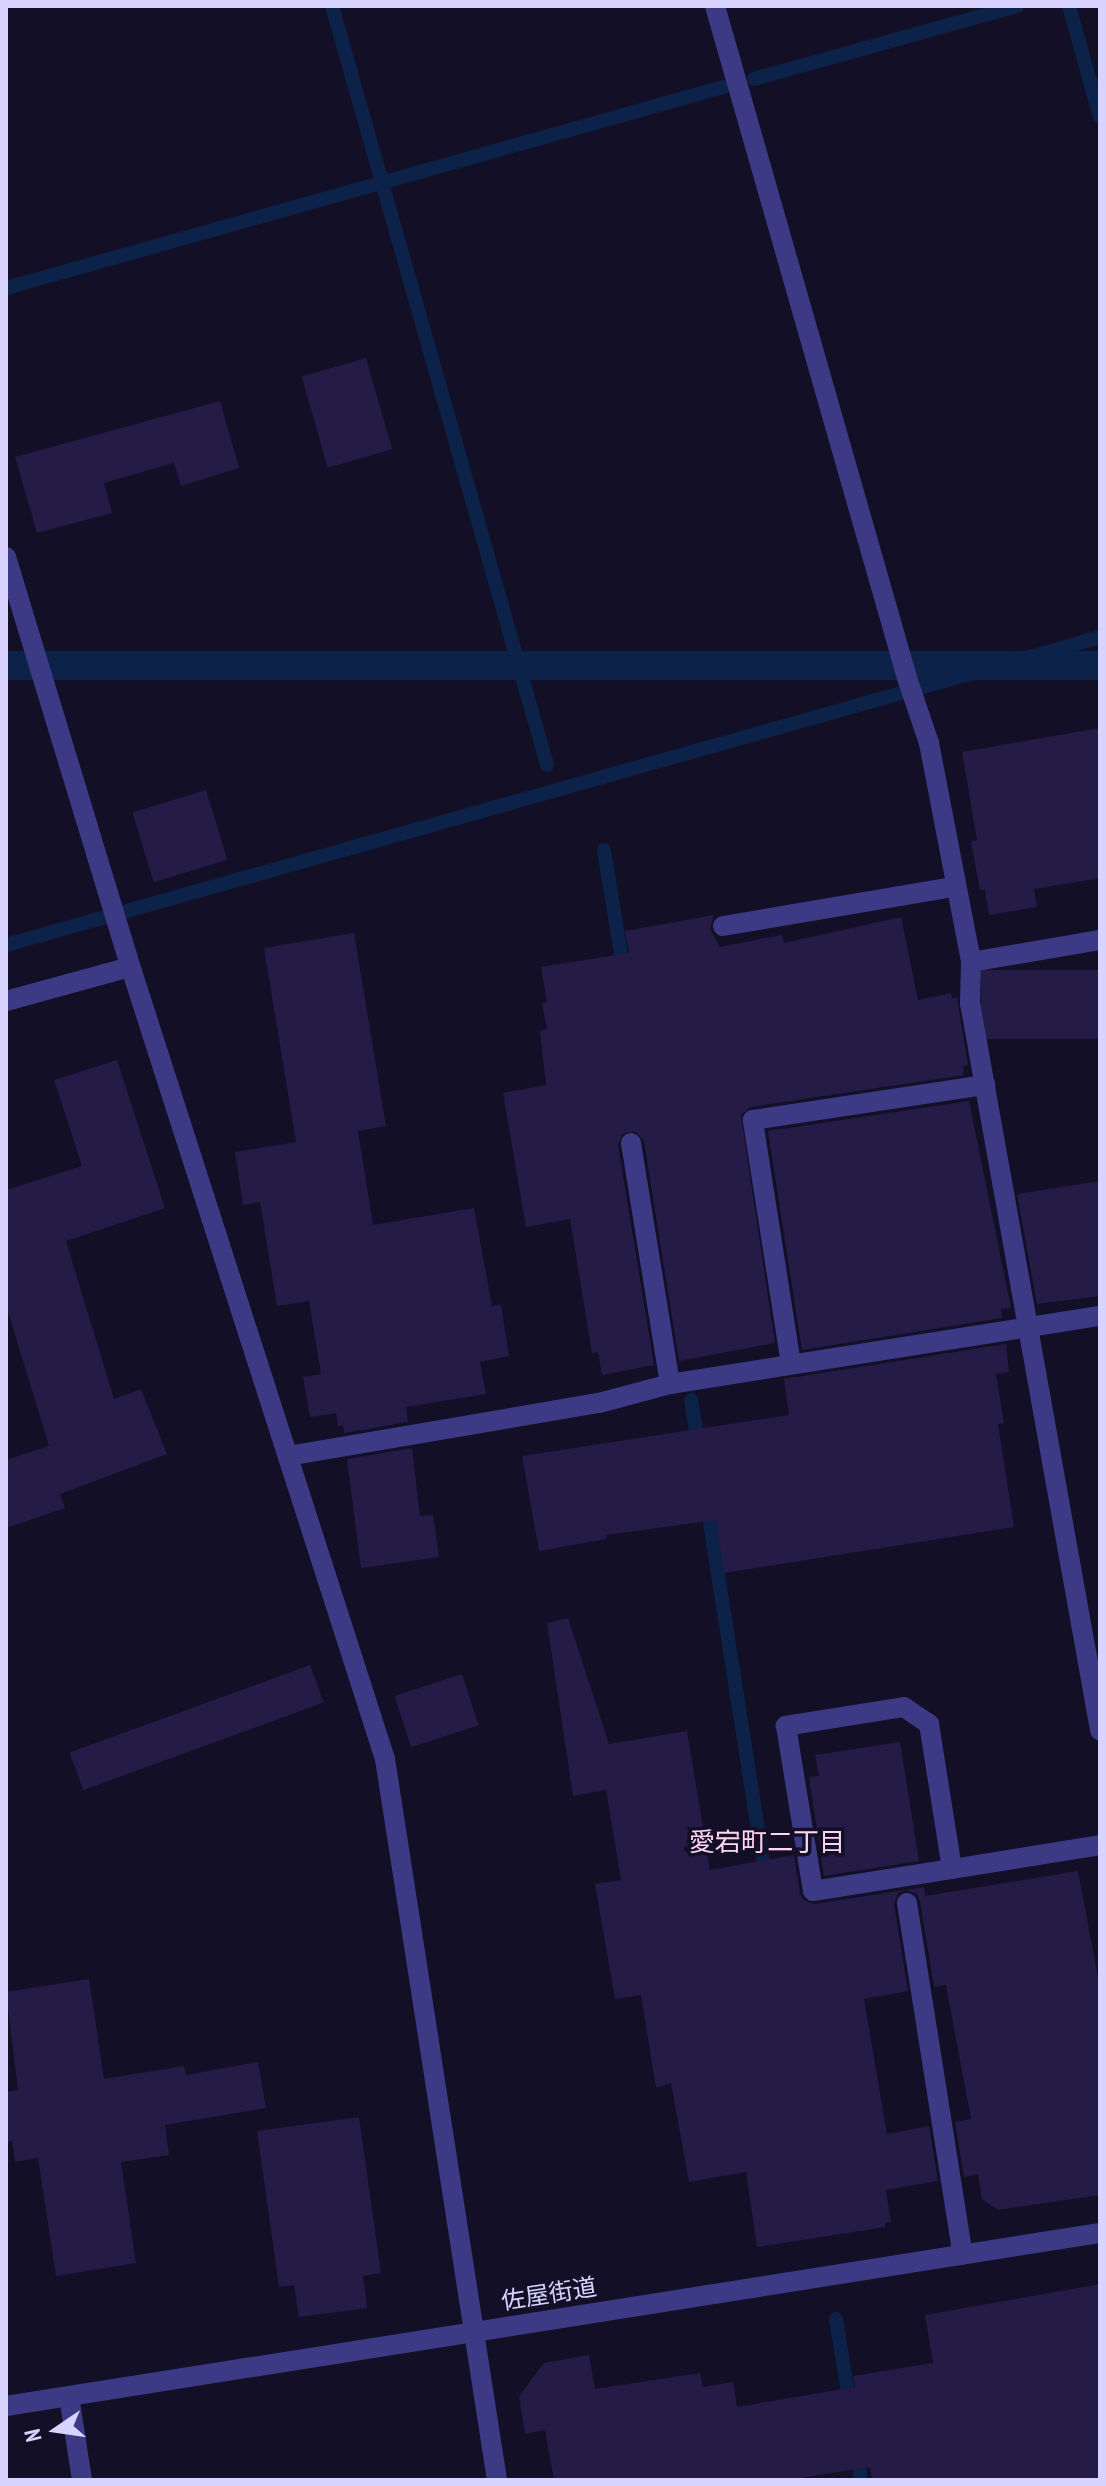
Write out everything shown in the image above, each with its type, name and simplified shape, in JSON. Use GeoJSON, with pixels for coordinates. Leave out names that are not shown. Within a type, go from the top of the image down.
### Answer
{"type":"FeatureCollection","features":[{"type":"Feature","properties":{"kind":"street"},"geometry":{"type":"LineString","coordinates":[[715,6],[907,678],[928,738],[954,887],[971,962],[970,1003],[1100,1730]]}},
{"type":"Feature","properties":{"kind":"street"},"geometry":{"type":"LineString","coordinates":[[6,557],[129,963],[385,1759],[497,2480]]}},
{"type":"Feature","properties":{"kind":"street"},"geometry":{"type":"LineString","coordinates":[[723,926],[954,887]]}},
{"type":"Feature","properties":{"kind":"street"},"geometry":{"type":"LineString","coordinates":[[971,962],[1100,940]]}},
{"type":"Feature","properties":{"kind":"street"},"geometry":{"type":"LineString","coordinates":[[6,1001],[129,963]]}},
{"type":"Feature","properties":{"kind":"street"},"geometry":{"type":"LineString","coordinates":[[791,1364],[753,1120],[985,1085]]}},
{"type":"Feature","properties":{"kind":"street"},"geometry":{"type":"LineString","coordinates":[[631,1143],[670,1384]]}},
{"type":"Feature","properties":{"kind":"street"},"geometry":{"type":"LineString","coordinates":[[288,1456],[599,1403],[670,1384],[1100,1316]]}},
{"type":"Feature","properties":{"kind":"street"},"geometry":{"type":"LineString","coordinates":[[952,1869],[929,1724],[904,1707],[786,1726],[813,1891],[952,1869],[1100,1845]]}},
{"type":"Feature","properties":{"kind":"street"},"geometry":{"type":"LineString","coordinates":[[907,1903],[963,2255]]}},
{"type":"Feature","properties":{"kind":"street","name":"佐屋街道"},"geometry":{"type":"LineString","coordinates":[[6,2406],[1100,2233]]}},
{"type":"Feature","properties":{"kind":"street"},"geometry":{"type":"LineString","coordinates":[[69,2396],[82,2480]]}},
{"type":"Feature","properties":{"kind":"water"},"geometry":{"type":"Polygon","coordinates":[[[6,651],[1100,651],[1100,680],[6,680],[6,651]]]}},
{"type":"Feature","properties":{"kind":"building"},"geometry":{"type":"Polygon","coordinates":[[[366,358],[392,449],[328,468],[302,376],[366,358]]]}},
{"type":"Feature","properties":{"kind":"building"},"geometry":{"type":"Polygon","coordinates":[[[220,401],[239,468],[181,486],[174,463],[104,483],[112,513],[37,533],[15,457],[220,401]]]}},
{"type":"Feature","properties":{"kind":"building"},"geometry":{"type":"Polygon","coordinates":[[[1100,728],[1100,878],[1034,889],[1037,907],[989,915],[985,890],[980,890],[971,842],[977,840],[962,752],[1100,728]]]}},
{"type":"Feature","properties":{"kind":"building"},"geometry":{"type":"Polygon","coordinates":[[[206,790],[227,860],[154,882],[132,813],[206,790]]]}},
{"type":"Feature","properties":{"kind":"building"},"geometry":{"type":"Polygon","coordinates":[[[714,915],[710,929],[720,947],[782,935],[784,943],[901,917],[918,1000],[951,993],[952,998],[957,997],[968,1065],[963,1066],[964,1075],[751,1107],[741,1115],[775,1343],[679,1361],[644,1141],[635,1131],[622,1134],[618,1145],[654,1365],[602,1375],[598,1352],[592,1353],[570,1219],[526,1227],[503,1093],[546,1085],[540,1031],[547,1029],[542,1003],[547,1002],[541,967],[629,953],[625,931],[714,915]]]}},
{"type":"Feature","properties":{"kind":"building"},"geometry":{"type":"Polygon","coordinates":[[[354,933],[386,1126],[358,1131],[373,1225],[474,1208],[492,1306],[501,1305],[509,1356],[480,1362],[486,1394],[406,1407],[408,1422],[344,1433],[343,1425],[338,1426],[336,1413],[310,1417],[303,1377],[321,1374],[309,1301],[277,1306],[260,1202],[243,1205],[235,1152],[296,1142],[264,948],[354,933]]]}},
{"type":"Feature","properties":{"kind":"building"},"geometry":{"type":"Polygon","coordinates":[[[981,970],[1100,970],[1100,1039],[981,1039],[981,970]]]}},
{"type":"Feature","properties":{"kind":"building"},"geometry":{"type":"Polygon","coordinates":[[[117,1060],[165,1208],[66,1241],[114,1399],[141,1389],[167,1454],[60,1494],[65,1508],[6,1528],[6,1460],[49,1446],[6,1305],[6,1190],[82,1166],[54,1080],[117,1060]]]}},
{"type":"Feature","properties":{"kind":"building"},"geometry":{"type":"Polygon","coordinates":[[[969,1101],[1011,1308],[1001,1309],[1002,1318],[802,1350],[768,1131],[969,1101]]]}},
{"type":"Feature","properties":{"kind":"building"},"geometry":{"type":"Polygon","coordinates":[[[1100,1181],[1100,1296],[1037,1304],[1017,1194],[1100,1181]]]}},
{"type":"Feature","properties":{"kind":"building"},"geometry":{"type":"Polygon","coordinates":[[[1006,1344],[1009,1372],[996,1374],[1004,1423],[998,1424],[1014,1527],[724,1573],[716,1520],[606,1535],[607,1539],[539,1551],[522,1456],[789,1415],[784,1379],[1006,1344]]]}},
{"type":"Feature","properties":{"kind":"building"},"geometry":{"type":"Polygon","coordinates":[[[412,1448],[420,1516],[433,1515],[439,1557],[361,1568],[347,1459],[412,1448]]]}},
{"type":"Feature","properties":{"kind":"building"},"geometry":{"type":"Polygon","coordinates":[[[568,1618],[609,1744],[687,1731],[710,1870],[794,1855],[800,1894],[804,1900],[814,1904],[924,1887],[925,1896],[1078,1871],[1100,1988],[1100,2195],[998,2210],[982,2199],[978,2174],[964,2177],[955,2122],[971,2119],[946,1985],[934,1987],[920,1901],[917,1894],[906,1890],[898,1893],[894,1904],[908,1991],[864,1999],[887,2134],[929,2126],[938,2181],[886,2190],[891,2222],[885,2223],[885,2227],[757,2247],[746,2172],[689,2182],[671,2083],[656,2088],[641,1995],[615,1999],[595,1884],[621,1880],[606,1790],[573,1796],[547,1623],[568,1618]]]}},
{"type":"Feature","properties":{"kind":"building"},"geometry":{"type":"Polygon","coordinates":[[[310,1665],[324,1703],[83,1790],[69,1753],[310,1665]]]}},
{"type":"Feature","properties":{"kind":"building"},"geometry":{"type":"Polygon","coordinates":[[[462,1674],[479,1725],[411,1747],[394,1696],[462,1674]]]}},
{"type":"Feature","properties":{"kind":"building"},"geometry":{"type":"Polygon","coordinates":[[[900,1742],[919,1861],[824,1876],[809,1777],[819,1776],[815,1755],[900,1742]]]}},
{"type":"Feature","properties":{"kind":"building"},"geometry":{"type":"Polygon","coordinates":[[[89,1979],[104,2079],[184,2066],[186,2075],[258,2062],[266,2108],[165,2125],[169,2155],[121,2162],[136,2263],[56,2276],[38,2158],[15,2162],[12,2141],[6,2142],[6,2092],[18,2090],[6,1992],[89,1979]]]}},
{"type":"Feature","properties":{"kind":"building"},"geometry":{"type":"Polygon","coordinates":[[[359,2117],[381,2273],[363,2276],[367,2308],[299,2317],[294,2285],[279,2287],[257,2131],[359,2117]]]}},
{"type":"Feature","properties":{"kind":"building"},"geometry":{"type":"Polygon","coordinates":[[[1100,2284],[1100,2480],[872,2480],[870,2467],[788,2480],[554,2480],[545,2430],[525,2434],[519,2396],[544,2363],[589,2355],[595,2389],[700,2373],[703,2387],[733,2382],[737,2407],[855,2387],[853,2376],[933,2363],[925,2315],[1100,2284]]]}},
{"type":"Feature","properties":{"kind":"waterway"},"geometry":{"type":"LineString","coordinates":[[332,6],[547,765]]}},
{"type":"Feature","properties":{"kind":"waterway"},"geometry":{"type":"LineString","coordinates":[[754,79],[1017,6]]}},
{"type":"Feature","properties":{"kind":"waterway"},"geometry":{"type":"LineString","coordinates":[[1069,6],[1100,117]]}},
{"type":"Feature","properties":{"kind":"waterway"},"geometry":{"type":"LineString","coordinates":[[6,288],[723,87]]}},
{"type":"Feature","properties":{"kind":"waterway"},"geometry":{"type":"LineString","coordinates":[[6,945],[1100,637]]}},
{"type":"Feature","properties":{"kind":"waterway"},"geometry":{"type":"LineString","coordinates":[[604,850],[624,972]]}},
{"type":"Feature","properties":{"kind":"waterway"},"geometry":{"type":"LineString","coordinates":[[691,1400],[699,1448]]}},
{"type":"Feature","properties":{"kind":"waterway"},"geometry":{"type":"LineString","coordinates":[[707,1504],[766,1879]]}},
{"type":"Feature","properties":{"kind":"waterway"},"geometry":{"type":"LineString","coordinates":[[836,2319],[850,2405]]}},
{"type":"Feature","properties":{"kind":"waterway"},"geometry":{"type":"LineString","coordinates":[[857,2453],[861,2480]]}},
{"type":"Feature","properties":{"kind":"district","name":"愛宕町二丁目"},"geometry":{"type":"Point","coordinates":[767,1842]}}]}
